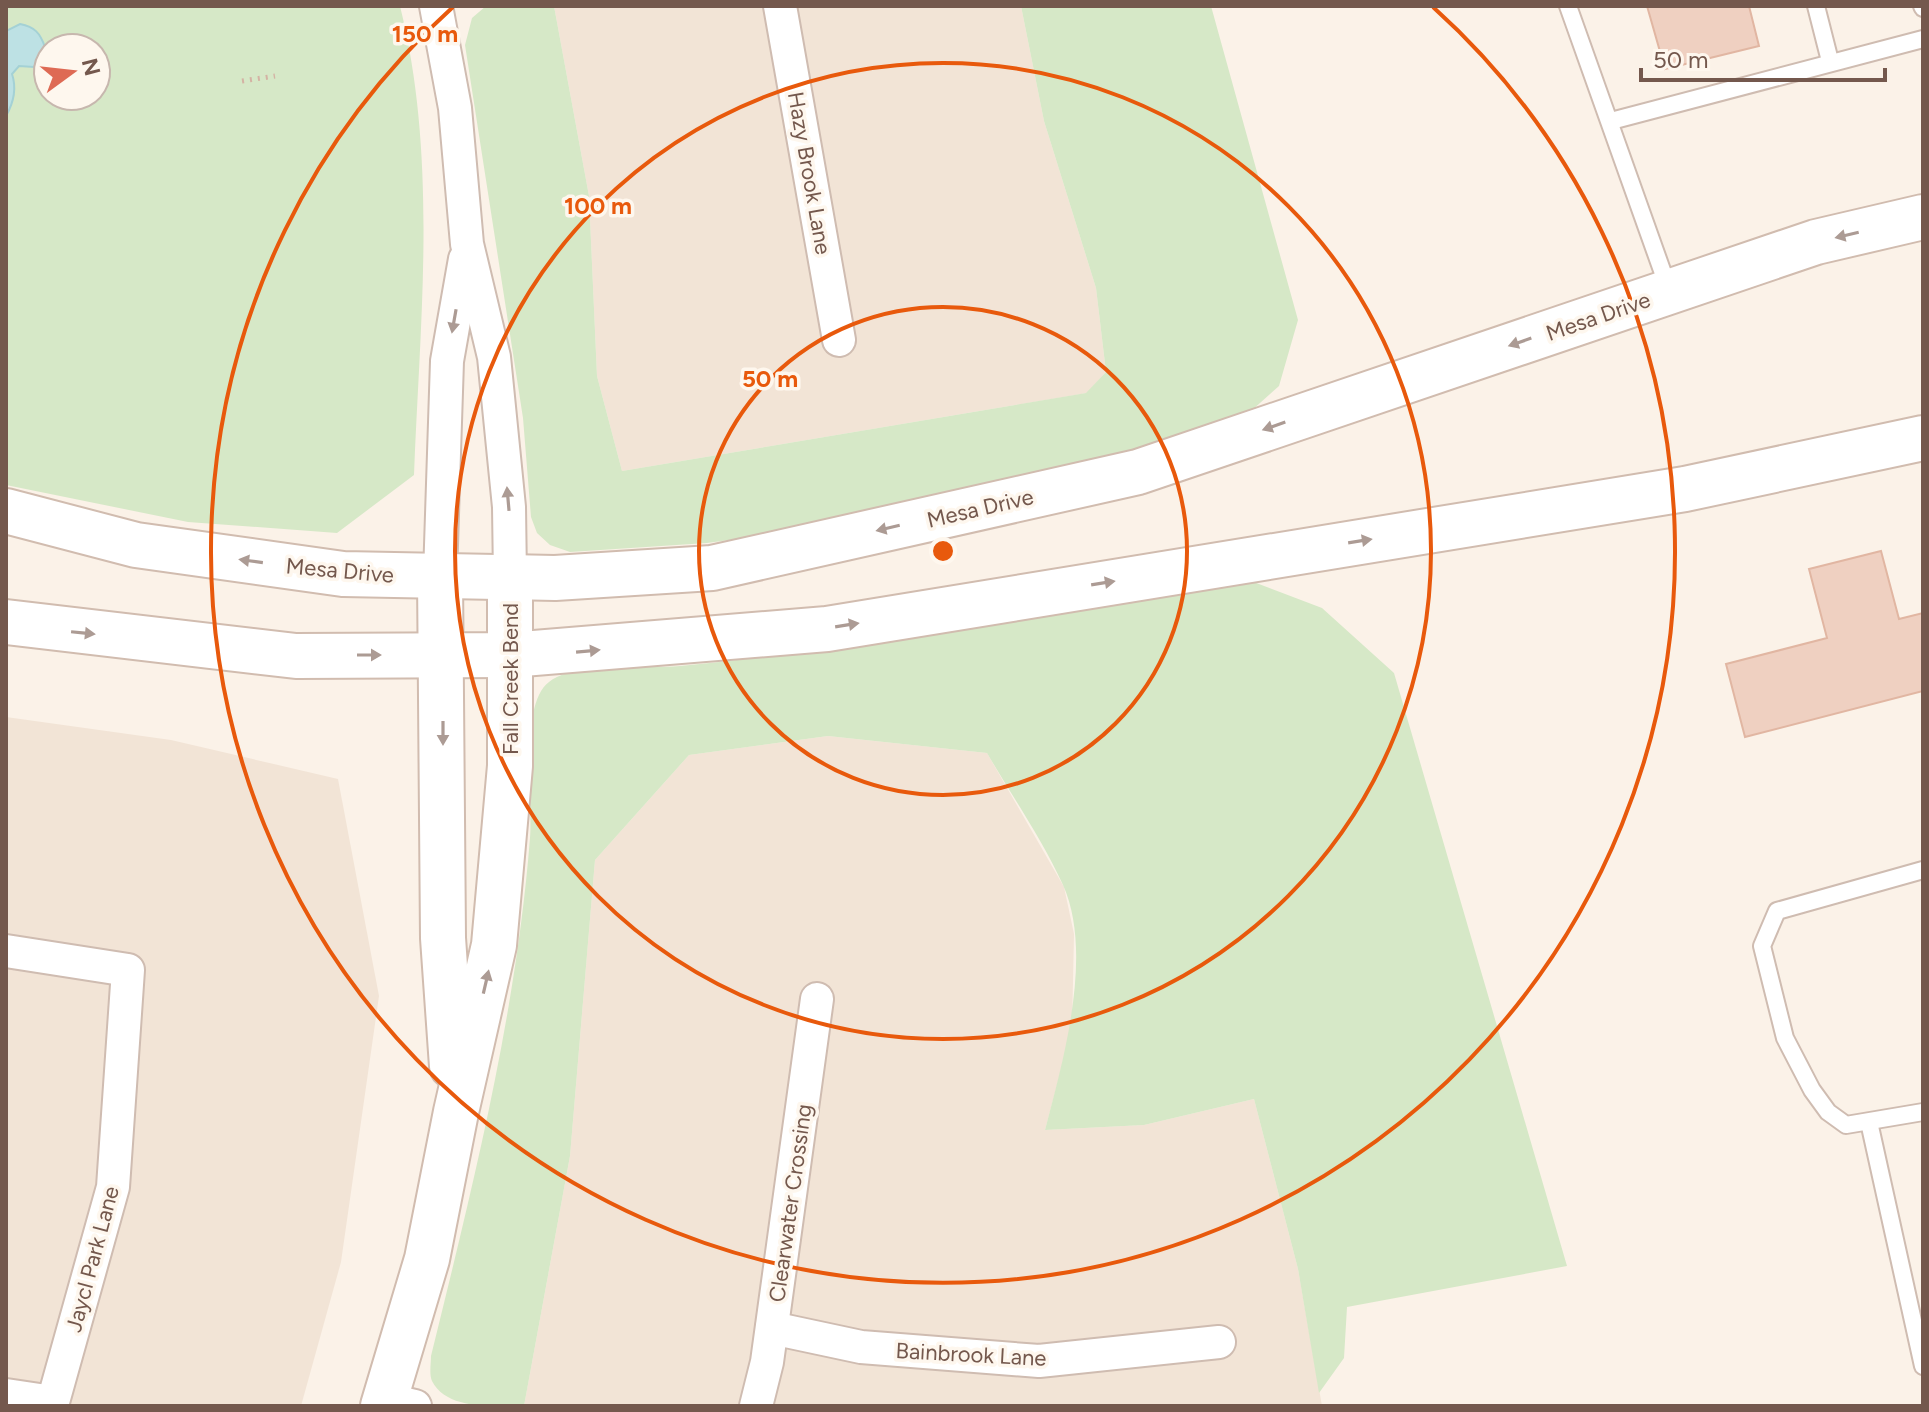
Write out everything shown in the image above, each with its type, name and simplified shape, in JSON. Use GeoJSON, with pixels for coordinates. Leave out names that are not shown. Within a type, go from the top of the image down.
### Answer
{"type":"FeatureCollection","features":[{"type":"Feature","properties":{"kind":"street","name":"Fall Creek Bend"},"geometry":{"type":"LineString","coordinates":[[394,1404],[494,945],[510,766],[509,507],[494,357],[467,244],[455,108],[436,6]]}},
{"type":"Feature","properties":{"kind":"street","name":"Hazy Brook Lane"},"geometry":{"type":"LineString","coordinates":[[780,6],[839,340]]}},
{"type":"Feature","properties":{"kind":"street","name":"Mesa Drive"},"geometry":{"type":"LineString","coordinates":[[6,511],[136,545],[343,574],[555,578],[712,568],[1138,472],[1816,242],[1923,217]]}},
{"type":"Feature","properties":{"kind":"street","name":"Fall Creek Bend"},"geometry":{"type":"LineString","coordinates":[[456,1112],[443,938],[440,576],[447,361],[467,244]]}},
{"type":"Feature","properties":{"kind":"street"},"geometry":{"type":"LineString","coordinates":[[6,622],[296,656],[510,655],[827,629],[1685,489],[1923,438]]}},
{"type":"Feature","properties":{"kind":"street","name":"Jaycl Park Lane"},"geometry":{"type":"LineString","coordinates":[[6,951],[128,970],[113,1187],[53,1402],[6,1395]]}},
{"type":"Feature","properties":{"kind":"street","name":"Clearwater Crossing"},"geometry":{"type":"LineString","coordinates":[[756,1406],[772,1328],[817,999]]}},
{"type":"Feature","properties":{"kind":"street","name":"Bainbrook Lane"},"geometry":{"type":"LineString","coordinates":[[772,1328],[861,1347],[1039,1361],[1219,1342]]}},
{"type":"Feature","properties":{"kind":"lane"},"geometry":{"type":"LineString","coordinates":[[1568,6],[1670,292]]}},
{"type":"Feature","properties":{"kind":"lane"},"geometry":{"type":"LineString","coordinates":[[1816,6],[1830,61]]}},
{"type":"Feature","properties":{"kind":"lane"},"geometry":{"type":"LineString","coordinates":[[1611,121],[1923,39]]}},
{"type":"Feature","properties":{"kind":"lane"},"geometry":{"type":"LineString","coordinates":[[1923,870],[1777,911],[1762,946],[1785,1038],[1812,1090],[1828,1112],[1846,1125],[1923,1112]]}},
{"type":"Feature","properties":{"kind":"lane"},"geometry":{"type":"LineString","coordinates":[[1869,1122],[1923,1366]]}},
{"type":"Feature","properties":{"kind":"path"},"geometry":{"type":"LineString","coordinates":[[242,81],[275,76]]}},
{"type":"Feature","properties":{"kind":"shaded area"},"geometry":{"type":"Polygon","coordinates":[[[554,6],[1021,6],[1044,121],[1096,288],[1106,372],[1087,393],[622,471],[597,376],[589,196],[554,6]]]}},
{"type":"Feature","properties":{"kind":"shaded area"},"geometry":{"type":"Polygon","coordinates":[[[6,717],[171,740],[338,779],[379,996],[341,1262],[301,1406],[6,1406],[6,717]]]}},
{"type":"Feature","properties":{"kind":"shaded area"},"geometry":{"type":"Polygon","coordinates":[[[828,736],[987,753],[1064,887],[1074,934],[1072,1029],[1045,1130],[1144,1125],[1254,1099],[1298,1269],[1322,1406],[524,1406],[570,1156],[595,860],[689,755],[828,736]]]}},
{"type":"Feature","properties":{"kind":"green space"},"geometry":{"type":"Polygon","coordinates":[[[6,6],[400,6],[412,64],[423,180],[424,239],[414,475],[337,533],[188,522],[6,485],[6,6]]]}},
{"type":"Feature","properties":{"kind":"green space"},"geometry":{"type":"Polygon","coordinates":[[[486,6],[554,6],[589,196],[597,376],[622,471],[1086,393],[1106,372],[1096,288],[1044,121],[1021,6],[1211,6],[1298,320],[1279,386],[1232,428],[819,528],[707,543],[570,552],[550,545],[537,533],[531,517],[523,418],[465,45],[472,18],[486,6]]]}},
{"type":"Feature","properties":{"kind":"green space"},"geometry":{"type":"Polygon","coordinates":[[[1251,581],[1322,608],[1394,673],[1567,1266],[1347,1307],[1344,1358],[1319,1393],[1298,1269],[1254,1099],[1144,1125],[1045,1130],[1067,1040],[1076,975],[1072,913],[1063,885],[1046,851],[987,753],[828,736],[689,755],[595,860],[570,1156],[524,1406],[474,1405],[449,1398],[439,1391],[431,1378],[431,1356],[504,1035],[515,970],[530,838],[531,732],[540,694],[549,682],[561,675],[593,668],[680,666],[824,649],[1251,581]]]}},
{"type":"Feature","properties":{"kind":"water"},"geometry":{"type":"Polygon","coordinates":[[[20,24],[37,32],[32,32],[32,67],[19,66],[12,74],[14,95],[6,116],[6,31],[20,24]]]}},
{"type":"Feature","properties":{"kind":"building"},"geometry":{"type":"Polygon","coordinates":[[[1647,6],[1749,6],[1759,46],[1665,69],[1647,6]]]}},
{"type":"Feature","properties":{"kind":"building"},"geometry":{"type":"Polygon","coordinates":[[[1881,551],[1899,619],[1923,613],[1923,691],[1745,737],[1726,664],[1827,638],[1809,569],[1881,551]]]}}]}
